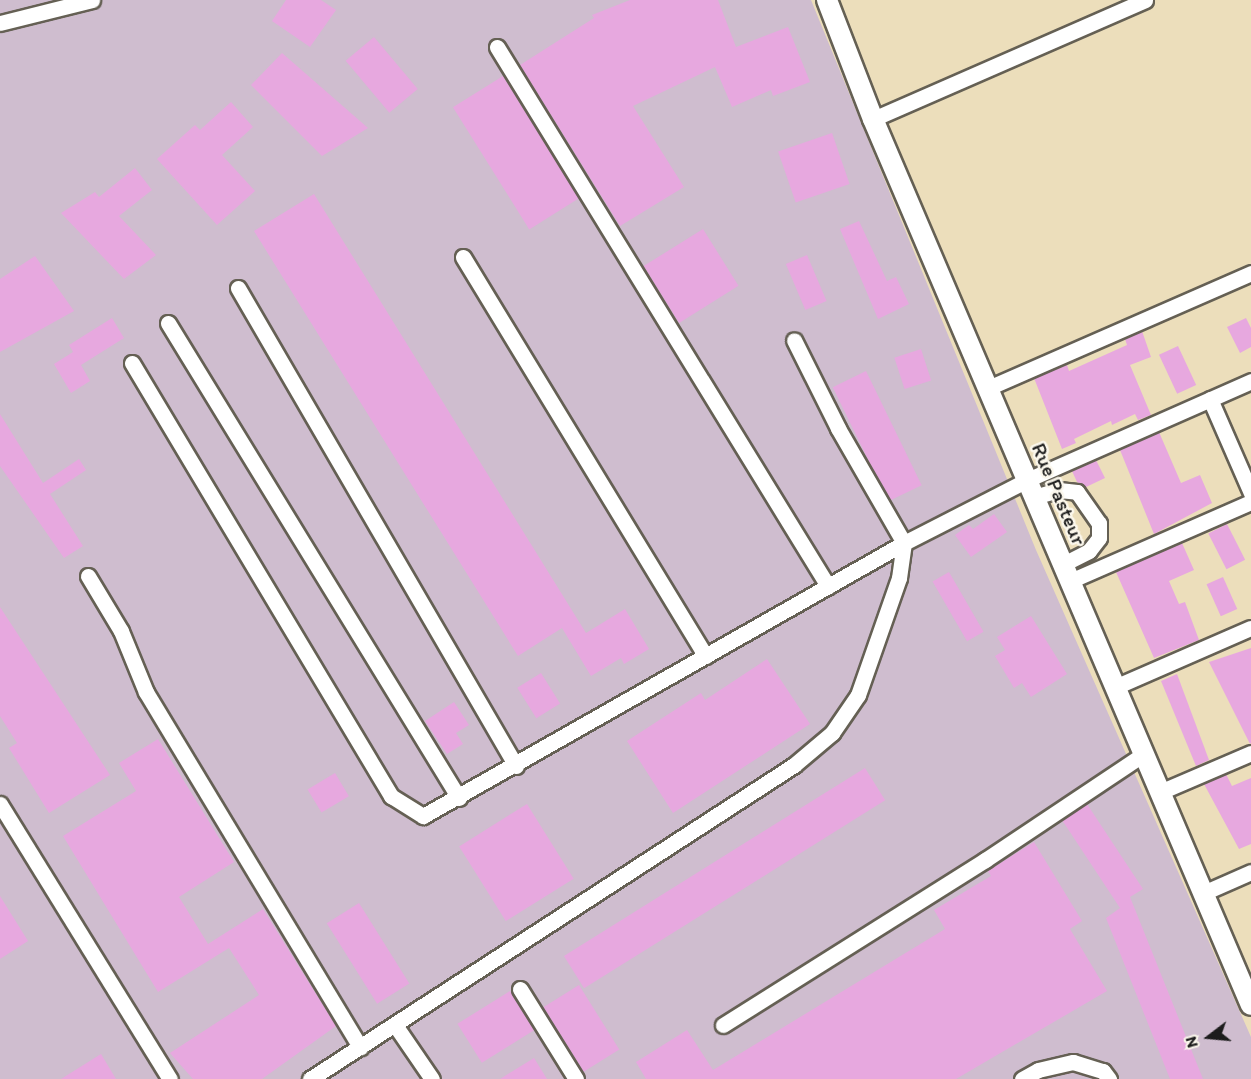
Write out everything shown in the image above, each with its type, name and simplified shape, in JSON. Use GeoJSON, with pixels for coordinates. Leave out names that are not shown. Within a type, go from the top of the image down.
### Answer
{"type":"FeatureCollection","features":[{"type":"Feature","properties":{"kind":"main road","name":"Rue Pasteur"},"geometry":{"type":"LineString","coordinates":[[827,0],[873,119],[1250,1000]]}},
{"type":"Feature","properties":{"kind":"street"},"geometry":{"type":"LineString","coordinates":[[0,23],[92,0]]}},
{"type":"Feature","properties":{"kind":"street"},"geometry":{"type":"LineString","coordinates":[[873,119],[1145,0]]}},
{"type":"Feature","properties":{"kind":"street"},"geometry":{"type":"LineString","coordinates":[[496,47],[828,586]]}},
{"type":"Feature","properties":{"kind":"street"},"geometry":{"type":"LineString","coordinates":[[463,257],[706,656]]}},
{"type":"Feature","properties":{"kind":"street"},"geometry":{"type":"LineString","coordinates":[[988,388],[1251,273]]}},
{"type":"Feature","properties":{"kind":"street"},"geometry":{"type":"LineString","coordinates":[[238,288],[516,766]]}},
{"type":"Feature","properties":{"kind":"street"},"geometry":{"type":"LineString","coordinates":[[168,323],[459,798]]}},
{"type":"Feature","properties":{"kind":"street"},"geometry":{"type":"LineString","coordinates":[[310,1079],[678,843],[794,765],[831,733],[858,695],[899,578],[904,543],[838,428],[794,339]]}},
{"type":"Feature","properties":{"kind":"street"},"geometry":{"type":"LineString","coordinates":[[132,363],[392,796],[423,816],[516,766],[904,543],[1031,488],[1251,381]]}},
{"type":"Feature","properties":{"kind":"street"},"geometry":{"type":"LineString","coordinates":[[1210,399],[1251,493]]}},
{"type":"Feature","properties":{"kind":"street"},"geometry":{"type":"LineString","coordinates":[[1031,488],[1077,492],[1099,524],[1099,538],[1067,572]]}},
{"type":"Feature","properties":{"kind":"street"},"geometry":{"type":"LineString","coordinates":[[1067,572],[1251,502]]}},
{"type":"Feature","properties":{"kind":"street"},"geometry":{"type":"LineString","coordinates":[[88,576],[121,631],[146,692],[360,1047]]}},
{"type":"Feature","properties":{"kind":"street"},"geometry":{"type":"LineString","coordinates":[[1116,687],[1251,628]]}},
{"type":"Feature","properties":{"kind":"street"},"geometry":{"type":"LineString","coordinates":[[1160,792],[1251,753]]}},
{"type":"Feature","properties":{"kind":"street"},"geometry":{"type":"LineString","coordinates":[[723,1025],[985,860],[1144,754]]}},
{"type":"Feature","properties":{"kind":"street"},"geometry":{"type":"LineString","coordinates":[[0,804],[170,1079]]}},
{"type":"Feature","properties":{"kind":"street"},"geometry":{"type":"LineString","coordinates":[[1203,893],[1251,872]]}},
{"type":"Feature","properties":{"kind":"street"},"geometry":{"type":"LineString","coordinates":[[520,989],[576,1079]]}},
{"type":"Feature","properties":{"kind":"street"},"geometry":{"type":"LineString","coordinates":[[395,1025],[432,1079]]}},
{"type":"Feature","properties":{"kind":"street"},"geometry":{"type":"LineString","coordinates":[[1022,1079],[1038,1070],[1073,1062],[1102,1071],[1109,1079]]}},
{"type":"Feature","properties":{"kind":"shaded area"},"geometry":{"type":"Polygon","coordinates":[[[0,0],[811,0],[1036,550],[1251,1037],[1251,1079],[0,1079],[0,0]]]}},
{"type":"Feature","properties":{"kind":"building"},"geometry":{"type":"Polygon","coordinates":[[[286,0],[321,0],[336,10],[310,47],[272,21],[286,0]]]}},
{"type":"Feature","properties":{"kind":"building"},"geometry":{"type":"Polygon","coordinates":[[[630,0],[718,0],[736,47],[788,27],[810,82],[773,96],[771,90],[732,107],[715,67],[633,106],[684,187],[620,226],[520,65],[594,18],[592,15],[630,0]]]}},
{"type":"Feature","properties":{"kind":"building"},"geometry":{"type":"Polygon","coordinates":[[[374,37],[418,89],[389,113],[346,61],[374,37]]]}},
{"type":"Feature","properties":{"kind":"building"},"geometry":{"type":"Polygon","coordinates":[[[282,53],[368,128],[322,156],[251,85],[282,53]]]}},
{"type":"Feature","properties":{"kind":"building"},"geometry":{"type":"Polygon","coordinates":[[[503,76],[579,198],[529,229],[453,107],[503,76]]]}},
{"type":"Feature","properties":{"kind":"building"},"geometry":{"type":"Polygon","coordinates":[[[231,102],[253,127],[222,155],[255,191],[217,225],[157,159],[195,125],[200,130],[231,102]]]}},
{"type":"Feature","properties":{"kind":"building"},"geometry":{"type":"Polygon","coordinates":[[[832,133],[850,184],[796,203],[778,152],[832,133]]]}},
{"type":"Feature","properties":{"kind":"building"},"geometry":{"type":"Polygon","coordinates":[[[135,168],[152,190],[119,216],[156,255],[124,279],[61,213],[95,192],[99,197],[135,168]]]}},
{"type":"Feature","properties":{"kind":"building"},"geometry":{"type":"Polygon","coordinates":[[[314,194],[586,633],[625,609],[649,649],[624,664],[621,658],[591,676],[562,628],[518,656],[254,231],[314,194]]]}},
{"type":"Feature","properties":{"kind":"building"},"geometry":{"type":"Polygon","coordinates":[[[859,221],[887,281],[896,277],[909,304],[878,319],[840,229],[859,221]]]}},
{"type":"Feature","properties":{"kind":"building"},"geometry":{"type":"Polygon","coordinates":[[[703,229],[739,286],[679,323],[644,266],[703,229]]]}},
{"type":"Feature","properties":{"kind":"building"},"geometry":{"type":"Polygon","coordinates":[[[807,255],[827,301],[805,310],[786,264],[807,255]]]}},
{"type":"Feature","properties":{"kind":"building"},"geometry":{"type":"Polygon","coordinates":[[[35,256],[74,311],[0,352],[0,279],[35,256]]]}},
{"type":"Feature","properties":{"kind":"building"},"geometry":{"type":"Polygon","coordinates":[[[112,318],[124,338],[81,365],[90,381],[71,393],[54,364],[73,352],[69,345],[112,318]]]}},
{"type":"Feature","properties":{"kind":"building"},"geometry":{"type":"Polygon","coordinates":[[[1246,318],[1251,328],[1251,347],[1240,353],[1227,327],[1246,318]]]}},
{"type":"Feature","properties":{"kind":"building"},"geometry":{"type":"Polygon","coordinates":[[[1142,331],[1151,357],[1130,365],[1151,415],[1138,420],[1135,414],[1112,425],[1111,421],[1074,439],[1076,443],[1062,449],[1034,378],[1067,365],[1069,371],[1127,345],[1125,339],[1142,331]]]}},
{"type":"Feature","properties":{"kind":"building"},"geometry":{"type":"Polygon","coordinates":[[[1178,346],[1196,385],[1177,394],[1159,355],[1178,346]]]}},
{"type":"Feature","properties":{"kind":"building"},"geometry":{"type":"Polygon","coordinates":[[[921,349],[931,380],[905,389],[894,358],[921,349]]]}},
{"type":"Feature","properties":{"kind":"building"},"geometry":{"type":"Polygon","coordinates":[[[866,371],[922,485],[888,501],[833,387],[866,371]]]}},
{"type":"Feature","properties":{"kind":"building"},"geometry":{"type":"Polygon","coordinates":[[[0,414],[43,483],[79,459],[86,470],[50,494],[83,546],[64,558],[0,466],[0,414]]]}},
{"type":"Feature","properties":{"kind":"building"},"geometry":{"type":"Polygon","coordinates":[[[1159,432],[1181,483],[1200,475],[1212,503],[1154,534],[1120,450],[1159,432]]]}},
{"type":"Feature","properties":{"kind":"building"},"geometry":{"type":"Polygon","coordinates":[[[1096,460],[1105,478],[1086,487],[1077,482],[1072,471],[1096,460]]]}},
{"type":"Feature","properties":{"kind":"building"},"geometry":{"type":"Polygon","coordinates":[[[994,514],[1007,532],[971,557],[955,535],[969,525],[973,529],[994,514]]]}},
{"type":"Feature","properties":{"kind":"building"},"geometry":{"type":"Polygon","coordinates":[[[1227,524],[1245,560],[1226,569],[1208,534],[1227,524]]]}},
{"type":"Feature","properties":{"kind":"building"},"geometry":{"type":"Polygon","coordinates":[[[1182,543],[1194,570],[1169,581],[1179,604],[1185,602],[1199,640],[1154,658],[1116,572],[1182,543]]]}},
{"type":"Feature","properties":{"kind":"building"},"geometry":{"type":"Polygon","coordinates":[[[949,572],[984,632],[967,641],[933,582],[949,572]]]}},
{"type":"Feature","properties":{"kind":"building"},"geometry":{"type":"Polygon","coordinates":[[[1223,577],[1237,609],[1221,616],[1207,584],[1223,577]]]}},
{"type":"Feature","properties":{"kind":"building"},"geometry":{"type":"Polygon","coordinates":[[[0,607],[110,775],[49,813],[9,748],[17,743],[0,716],[0,607]]]}},
{"type":"Feature","properties":{"kind":"building"},"geometry":{"type":"Polygon","coordinates":[[[1031,616],[1067,674],[1031,697],[1022,683],[1014,688],[995,656],[1005,650],[997,637],[1031,616]]]}},
{"type":"Feature","properties":{"kind":"building"},"geometry":{"type":"Polygon","coordinates":[[[1251,648],[1251,743],[1250,744],[1209,662],[1251,648]]]}},
{"type":"Feature","properties":{"kind":"building"},"geometry":{"type":"Polygon","coordinates":[[[767,659],[810,724],[673,813],[627,741],[701,693],[705,700],[767,659]]]}},
{"type":"Feature","properties":{"kind":"building"},"geometry":{"type":"Polygon","coordinates":[[[541,673],[560,704],[536,718],[517,688],[541,673]]]}},
{"type":"Feature","properties":{"kind":"building"},"geometry":{"type":"Polygon","coordinates":[[[1177,674],[1209,760],[1196,766],[1161,681],[1177,674]]]}},
{"type":"Feature","properties":{"kind":"building"},"geometry":{"type":"Polygon","coordinates":[[[454,702],[469,725],[456,733],[463,744],[447,754],[425,721],[454,702]]]}},
{"type":"Feature","properties":{"kind":"building"},"geometry":{"type":"Polygon","coordinates":[[[158,739],[234,862],[179,897],[208,944],[263,909],[336,1026],[262,1079],[193,1079],[170,1053],[259,995],[229,948],[158,992],[63,836],[136,791],[119,763],[158,739]]]}},
{"type":"Feature","properties":{"kind":"building"},"geometry":{"type":"Polygon","coordinates":[[[865,768],[885,800],[584,988],[564,956],[865,768]]]}},
{"type":"Feature","properties":{"kind":"building"},"geometry":{"type":"Polygon","coordinates":[[[335,773],[349,796],[321,813],[308,789],[335,773]]]}},
{"type":"Feature","properties":{"kind":"building"},"geometry":{"type":"Polygon","coordinates":[[[1226,774],[1232,786],[1251,778],[1251,844],[1239,849],[1204,784],[1226,774]]]}},
{"type":"Feature","properties":{"kind":"building"},"geometry":{"type":"Polygon","coordinates":[[[527,804],[574,879],[506,921],[459,846],[527,804]]]}},
{"type":"Feature","properties":{"kind":"building"},"geometry":{"type":"Polygon","coordinates":[[[1087,804],[1143,889],[1130,897],[1203,1079],[1170,1079],[1106,918],[1120,908],[1062,820],[1087,804]]]}},
{"type":"Feature","properties":{"kind":"building"},"geometry":{"type":"Polygon","coordinates":[[[1034,842],[1082,921],[1070,929],[1107,991],[956,1079],[646,1079],[636,1062],[687,1030],[713,1070],[945,929],[934,910],[991,876],[988,871],[1034,842]]]}},
{"type":"Feature","properties":{"kind":"building"},"geometry":{"type":"Polygon","coordinates":[[[0,896],[28,941],[0,959],[0,896]]]}},
{"type":"Feature","properties":{"kind":"building"},"geometry":{"type":"Polygon","coordinates":[[[359,903],[409,984],[377,1004],[327,923],[359,903]]]}},
{"type":"Feature","properties":{"kind":"building"},"geometry":{"type":"Polygon","coordinates":[[[579,985],[619,1049],[584,1072],[543,1007],[579,985]]]}},
{"type":"Feature","properties":{"kind":"building"},"geometry":{"type":"Polygon","coordinates":[[[510,991],[534,1030],[482,1063],[457,1024],[510,991]]]}},
{"type":"Feature","properties":{"kind":"building"},"geometry":{"type":"Polygon","coordinates":[[[101,1054],[116,1079],[61,1079],[101,1054]]]}},
{"type":"Feature","properties":{"kind":"building"},"geometry":{"type":"Polygon","coordinates":[[[534,1058],[547,1079],[500,1079],[534,1058]]]}}]}
